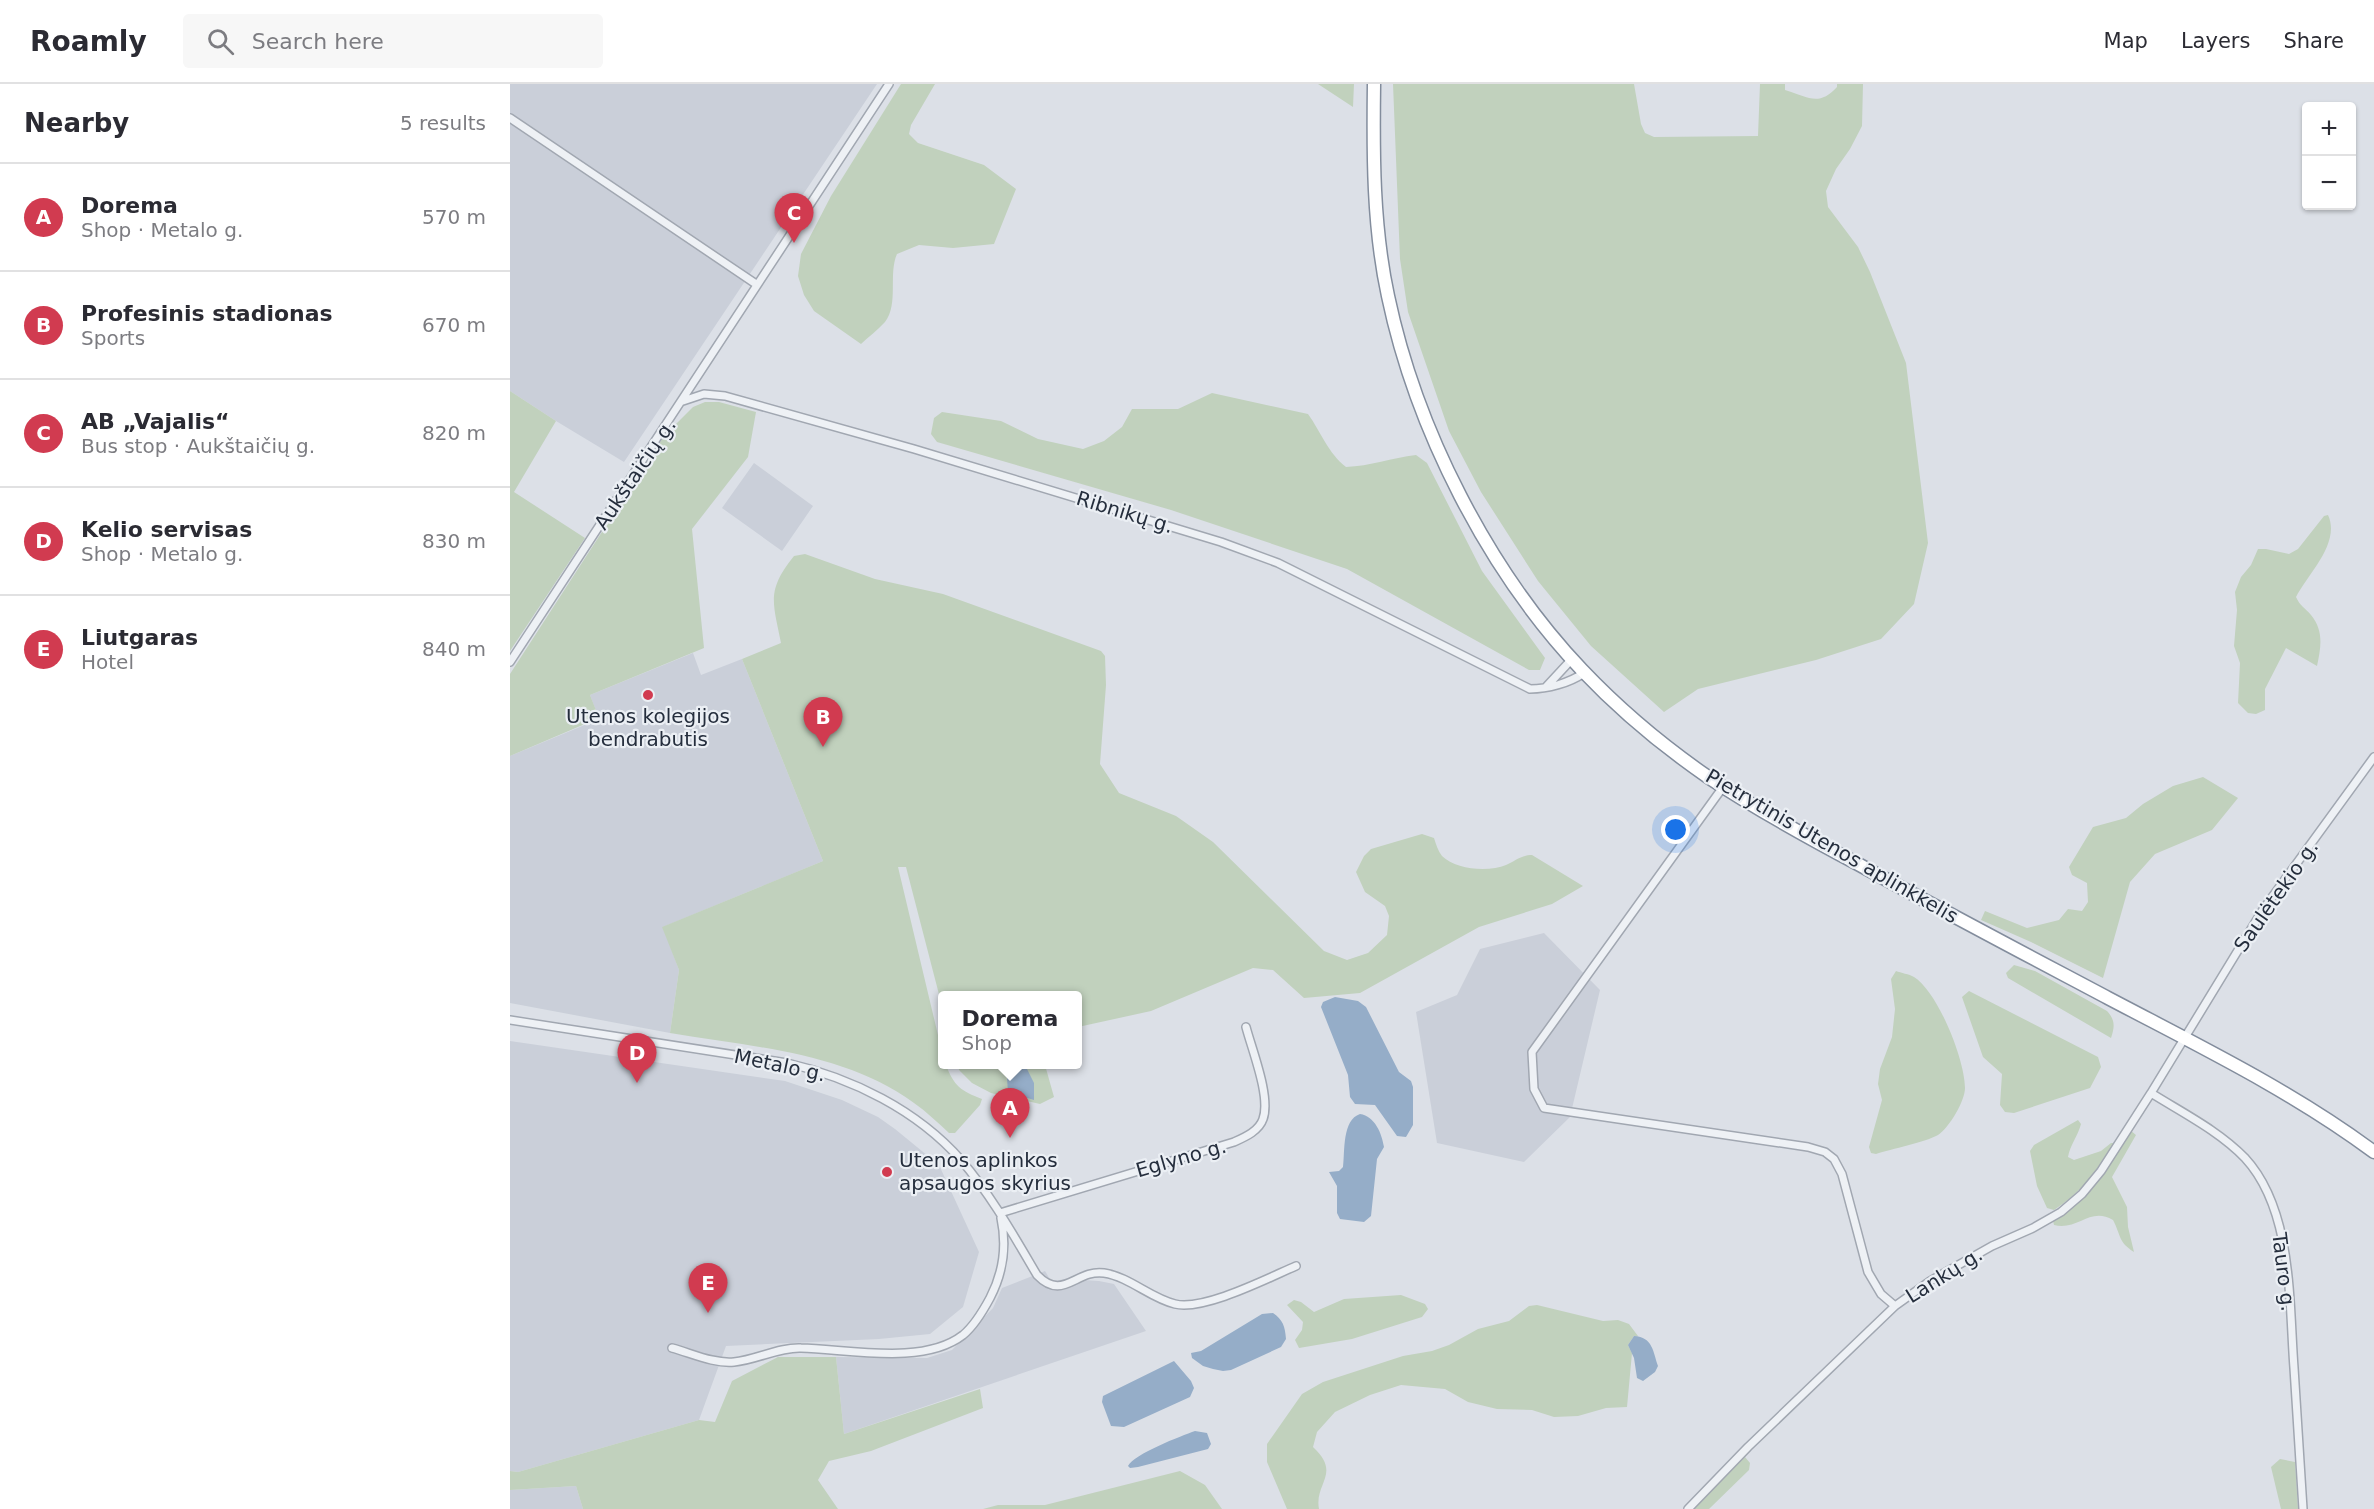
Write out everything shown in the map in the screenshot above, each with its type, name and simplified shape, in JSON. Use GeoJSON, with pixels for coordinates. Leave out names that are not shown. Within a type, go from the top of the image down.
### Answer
{"type":"FeatureCollection","features":[{"type":"Feature","properties":{"kind":"highway","name":"Pietrytinis Utenos aplinkkelis"},"geometry":{"type":"LineString","coordinates":[[1374,84],[1373,126],[1378,227],[1388,295],[1408,371],[1439,449],[1476,523],[1517,589],[1584,673],[1648,732],[1723,787],[1888,881],[2296,1099],[2374,1152]]}},
{"type":"Feature","properties":{"kind":"street","name":"Aukštaičių g."},"geometry":{"type":"LineString","coordinates":[[510,662],[889,84]]}},
{"type":"Feature","properties":{"kind":"street"},"geometry":{"type":"LineString","coordinates":[[510,118],[756,284]]}},
{"type":"Feature","properties":{"kind":"street","name":"Ribnikų g."},"geometry":{"type":"LineString","coordinates":[[683,401],[704,394],[725,396],[914,449],[1221,542],[1306,576],[1519,686],[1530,689],[1546,687],[1575,679],[1584,673]]}},
{"type":"Feature","properties":{"kind":"street"},"geometry":{"type":"LineString","coordinates":[[1546,687],[1572,659]]}},
{"type":"Feature","properties":{"kind":"street","name":"Saulėtekio g."},"geometry":{"type":"LineString","coordinates":[[2184,1038],[2262,911],[2374,757]]}},
{"type":"Feature","properties":{"kind":"street"},"geometry":{"type":"LineString","coordinates":[[1723,787],[1532,1052],[1534,1089],[1544,1108],[1808,1147],[1825,1152],[1834,1159],[1842,1174],[1868,1272],[1881,1294],[1895,1306]]}},
{"type":"Feature","properties":{"kind":"street","name":"Metalo g."},"geometry":{"type":"LineString","coordinates":[[510,1020],[787,1063],[841,1079],[884,1100],[915,1119],[963,1163],[1000,1213],[1037,1275],[1045,1283],[1053,1286],[1059,1286],[1094,1273],[1102,1273],[1117,1277],[1162,1299],[1187,1305],[1198,1304],[1231,1293],[1296,1266]]}},
{"type":"Feature","properties":{"kind":"street","name":"Eglyno g."},"geometry":{"type":"LineString","coordinates":[[1000,1213],[1234,1142],[1252,1133],[1263,1121],[1266,1102],[1246,1027]]}},
{"type":"Feature","properties":{"kind":"street","name":"Lankų g."},"geometry":{"type":"LineString","coordinates":[[1688,1509],[1748,1447],[1895,1306],[1930,1281],[1992,1246],[2033,1228],[2061,1212],[2075,1200],[2101,1171],[2184,1038]]}},
{"type":"Feature","properties":{"kind":"street","name":"Tauro g."},"geometry":{"type":"LineString","coordinates":[[2151,1093],[2222,1138],[2245,1159],[2260,1180],[2273,1207],[2283,1239],[2289,1299],[2303,1509]]}},
{"type":"Feature","properties":{"kind":"street"},"geometry":{"type":"LineString","coordinates":[[672,1348],[718,1361],[733,1362],[798,1348],[901,1353],[937,1348],[963,1334],[983,1311],[994,1289],[1002,1262],[1005,1238],[1000,1213]]}},
{"type":"Feature","properties":{"kind":"shaded area"},"geometry":{"type":"Polygon","coordinates":[[[510,84],[877,84],[624,462],[510,391],[510,84]]]}},
{"type":"Feature","properties":{"kind":"shaded area"},"geometry":{"type":"Polygon","coordinates":[[[754,463],[813,506],[782,551],[722,508],[754,463]]]}},
{"type":"Feature","properties":{"kind":"shaded area"},"geometry":{"type":"Polygon","coordinates":[[[693,653],[701,675],[742,659],[823,861],[663,927],[679,970],[670,1033],[510,1003],[510,756],[599,719],[590,695],[693,653]]]}},
{"type":"Feature","properties":{"kind":"shaded area"},"geometry":{"type":"Polygon","coordinates":[[[1544,933],[1600,990],[1570,1117],[1524,1162],[1437,1143],[1416,1012],[1457,995],[1480,949],[1544,933]]]}},
{"type":"Feature","properties":{"kind":"shaded area"},"geometry":{"type":"Polygon","coordinates":[[[510,1041],[785,1081],[842,1100],[878,1117],[939,1165],[979,1252],[963,1307],[930,1334],[879,1339],[726,1346],[699,1420],[518,1472],[510,1471],[510,1041]]]}},
{"type":"Feature","properties":{"kind":"shaded area"},"geometry":{"type":"Polygon","coordinates":[[[1045,1271],[1051,1281],[1068,1279],[1114,1284],[1146,1331],[844,1434],[836,1357],[927,1358],[952,1350],[993,1308],[1002,1288],[1045,1271]]]}},
{"type":"Feature","properties":{"kind":"shaded area"},"geometry":{"type":"Polygon","coordinates":[[[576,1486],[583,1509],[510,1509],[510,1490],[576,1486]]]}},
{"type":"Feature","properties":{"kind":"green space"},"geometry":{"type":"Polygon","coordinates":[[[901,84],[935,84],[911,125],[909,134],[918,143],[984,165],[1016,189],[994,244],[953,248],[919,245],[897,254],[893,271],[892,307],[889,315],[885,322],[861,344],[814,311],[804,295],[798,276],[801,254],[831,196],[901,84]]]}},
{"type":"Feature","properties":{"kind":"green space"},"geometry":{"type":"Polygon","coordinates":[[[1318,84],[1354,84],[1353,107],[1318,84]]]}},
{"type":"Feature","properties":{"kind":"green space"},"geometry":{"type":"Polygon","coordinates":[[[1393,84],[1634,84],[1641,124],[1645,133],[1654,137],[1758,136],[1760,84],[1785,84],[1785,90],[1819,99],[1831,93],[1837,84],[1863,84],[1862,126],[1836,169],[1826,191],[1828,207],[1858,247],[1906,363],[1928,543],[1914,604],[1881,639],[1816,660],[1698,689],[1664,712],[1591,646],[1538,581],[1481,492],[1449,431],[1408,312],[1400,259],[1393,84]]]}},
{"type":"Feature","properties":{"kind":"green space"},"geometry":{"type":"Polygon","coordinates":[[[510,391],[556,421],[514,492],[585,538],[510,651],[510,391]]]}},
{"type":"Feature","properties":{"kind":"green space"},"geometry":{"type":"Polygon","coordinates":[[[1212,393],[1308,414],[1329,449],[1346,467],[1416,455],[1427,463],[1482,571],[1545,658],[1540,670],[1529,670],[1347,569],[1171,510],[937,442],[931,434],[934,418],[942,412],[1001,421],[1038,439],[1083,449],[1104,441],[1122,427],[1132,409],[1178,409],[1212,393]]]}},
{"type":"Feature","properties":{"kind":"green space"},"geometry":{"type":"Polygon","coordinates":[[[705,402],[719,402],[756,412],[748,457],[692,529],[704,648],[590,695],[599,718],[510,756],[510,674],[664,436],[693,407],[705,402]]]}},
{"type":"Feature","properties":{"kind":"green space"},"geometry":{"type":"Polygon","coordinates":[[[2328,515],[2331,526],[2327,547],[2296,597],[2315,621],[2320,633],[2317,666],[2286,648],[2265,689],[2265,710],[2256,714],[2248,713],[2238,703],[2240,663],[2234,646],[2237,610],[2235,592],[2241,577],[2251,565],[2258,549],[2289,554],[2298,549],[2324,516],[2328,515]]]}},
{"type":"Feature","properties":{"kind":"green space"},"geometry":{"type":"Polygon","coordinates":[[[805,554],[875,579],[943,594],[1101,651],[1105,656],[1106,685],[1100,764],[1119,793],[1176,816],[1213,842],[1324,951],[1347,960],[1368,953],[1387,935],[1389,916],[1385,906],[1365,892],[1356,872],[1364,856],[1371,849],[1422,834],[1434,838],[1438,850],[1448,861],[1464,867],[1491,869],[1532,855],[1583,886],[1552,904],[1479,927],[1360,993],[1304,998],[1273,970],[1253,968],[1151,1011],[1082,1026],[1082,991],[938,991],[906,867],[898,867],[938,1035],[938,1069],[948,1069],[959,1087],[982,1099],[980,1105],[955,1133],[949,1133],[919,1106],[887,1086],[828,1062],[765,1048],[670,1033],[679,970],[662,927],[823,861],[742,659],[781,643],[774,607],[775,588],[794,556],[805,554]]]}},
{"type":"Feature","properties":{"kind":"green space"},"geometry":{"type":"Polygon","coordinates":[[[2203,777],[2238,798],[2212,830],[2155,854],[2130,882],[2103,978],[1981,920],[1985,911],[2027,928],[2059,920],[2068,909],[2082,911],[2088,902],[2087,883],[2072,875],[2069,867],[2093,827],[2126,818],[2143,804],[2173,786],[2203,777]]]}},
{"type":"Feature","properties":{"kind":"green space"},"geometry":{"type":"Polygon","coordinates":[[[2014,965],[2035,971],[2107,1011],[2114,1023],[2111,1038],[2008,978],[2006,973],[2014,965]]]}},
{"type":"Feature","properties":{"kind":"green space"},"geometry":{"type":"Polygon","coordinates":[[[1896,971],[1914,977],[1923,985],[1941,1011],[1960,1061],[1965,1088],[1956,1114],[1938,1135],[1876,1154],[1871,1153],[1869,1147],[1882,1100],[1878,1084],[1880,1069],[1892,1037],[1895,1009],[1891,979],[1896,971]]]}},
{"type":"Feature","properties":{"kind":"green space"},"geometry":{"type":"Polygon","coordinates":[[[1969,991],[2098,1057],[2101,1067],[2090,1088],[2014,1113],[2005,1112],[2000,1105],[2002,1074],[1983,1057],[1962,997],[1969,991]]]}},
{"type":"Feature","properties":{"kind":"green space"},"geometry":{"type":"Polygon","coordinates":[[[1046,1069],[1054,1097],[1040,1104],[991,1093],[972,1083],[959,1070],[1046,1069]]]}},
{"type":"Feature","properties":{"kind":"green space"},"geometry":{"type":"Polygon","coordinates":[[[2078,1120],[2081,1124],[2068,1157],[2074,1160],[2101,1151],[2111,1143],[2115,1143],[2103,1162],[2080,1189],[2054,1210],[2047,1208],[2037,1186],[2030,1151],[2034,1145],[2078,1120]]]}},
{"type":"Feature","properties":{"kind":"green space"},"geometry":{"type":"Polygon","coordinates":[[[2130,1130],[2136,1135],[2112,1177],[2127,1207],[2128,1227],[2134,1252],[2122,1241],[2113,1220],[2105,1216],[2091,1217],[2062,1226],[2054,1225],[2053,1221],[2089,1192],[2130,1130]]]}},
{"type":"Feature","properties":{"kind":"green space"},"geometry":{"type":"Polygon","coordinates":[[[1401,1295],[1425,1304],[1428,1309],[1422,1317],[1352,1339],[1299,1348],[1295,1340],[1302,1330],[1303,1322],[1287,1305],[1294,1300],[1301,1302],[1314,1312],[1344,1299],[1401,1295]]]}},
{"type":"Feature","properties":{"kind":"green space"},"geometry":{"type":"Polygon","coordinates":[[[1537,1305],[1603,1321],[1618,1320],[1629,1324],[1638,1336],[1634,1336],[1628,1345],[1632,1353],[1627,1407],[1606,1408],[1578,1416],[1554,1417],[1532,1410],[1497,1409],[1468,1402],[1445,1389],[1401,1385],[1370,1395],[1335,1412],[1317,1432],[1313,1447],[1321,1456],[1326,1472],[1318,1500],[1319,1509],[1287,1509],[1267,1462],[1267,1444],[1302,1394],[1323,1382],[1403,1356],[1432,1351],[1449,1345],[1478,1329],[1509,1321],[1529,1306],[1537,1305]]]}},
{"type":"Feature","properties":{"kind":"green space"},"geometry":{"type":"Polygon","coordinates":[[[778,1357],[836,1357],[844,1434],[980,1389],[983,1408],[871,1451],[829,1461],[818,1480],[838,1509],[583,1509],[576,1486],[510,1490],[510,1471],[518,1472],[699,1420],[715,1422],[732,1381],[778,1357]]]}},
{"type":"Feature","properties":{"kind":"green space"},"geometry":{"type":"Polygon","coordinates":[[[1745,1457],[1750,1463],[1749,1470],[1709,1509],[1691,1509],[1745,1457]]]}},
{"type":"Feature","properties":{"kind":"green space"},"geometry":{"type":"Polygon","coordinates":[[[2280,1459],[2295,1462],[2298,1509],[2281,1509],[2271,1467],[2280,1459]]]}},
{"type":"Feature","properties":{"kind":"green space"},"geometry":{"type":"Polygon","coordinates":[[[1180,1471],[1205,1485],[1222,1509],[983,1509],[998,1505],[1045,1505],[1180,1471]]]}},
{"type":"Feature","properties":{"kind":"water"},"geometry":{"type":"Polygon","coordinates":[[[1335,997],[1358,1001],[1366,1007],[1399,1072],[1411,1081],[1413,1125],[1406,1137],[1397,1136],[1375,1105],[1355,1104],[1350,1097],[1348,1075],[1321,1007],[1323,1002],[1335,997]]]}},
{"type":"Feature","properties":{"kind":"water"},"geometry":{"type":"Polygon","coordinates":[[[1006,1069],[1027,1069],[1034,1083],[1034,1100],[1008,1092],[1006,1069]]]}},
{"type":"Feature","properties":{"kind":"water"},"geometry":{"type":"Polygon","coordinates":[[[1360,1114],[1374,1122],[1382,1137],[1384,1147],[1377,1159],[1371,1216],[1364,1222],[1340,1219],[1337,1213],[1337,1186],[1329,1172],[1339,1171],[1343,1167],[1347,1129],[1354,1117],[1360,1114]]]}},
{"type":"Feature","properties":{"kind":"water"},"geometry":{"type":"Polygon","coordinates":[[[1273,1313],[1279,1318],[1285,1330],[1286,1339],[1281,1347],[1231,1370],[1223,1371],[1203,1366],[1192,1358],[1191,1353],[1201,1351],[1262,1314],[1273,1313]]]}},
{"type":"Feature","properties":{"kind":"water"},"geometry":{"type":"Polygon","coordinates":[[[1634,1336],[1649,1342],[1658,1366],[1655,1372],[1643,1381],[1637,1378],[1634,1358],[1628,1345],[1634,1336]]]}},
{"type":"Feature","properties":{"kind":"water"},"geometry":{"type":"Polygon","coordinates":[[[1174,1361],[1191,1381],[1194,1388],[1190,1397],[1124,1427],[1111,1426],[1102,1402],[1103,1396],[1174,1361]]]}},
{"type":"Feature","properties":{"kind":"water"},"geometry":{"type":"Polygon","coordinates":[[[1195,1431],[1207,1433],[1211,1444],[1208,1449],[1138,1467],[1128,1466],[1148,1451],[1195,1431]]]}},
{"type":"Feature","properties":{"kind":"place","name":"AB „Vajalis“"},"geometry":{"type":"Point","coordinates":[794,243]}},
{"type":"Feature","properties":{"kind":"place","name":"Utenos kolegijos bendrabutis"},"geometry":{"type":"Point","coordinates":[648,695]}},
{"type":"Feature","properties":{"kind":"place","name":"Profesinis stadionas"},"geometry":{"type":"Point","coordinates":[823,747]}},
{"type":"Feature","properties":{"kind":"place","name":"Kelio servisas"},"geometry":{"type":"Point","coordinates":[637,1083]}},
{"type":"Feature","properties":{"kind":"place","name":"Dorema"},"geometry":{"type":"Point","coordinates":[1010,1138]}},
{"type":"Feature","properties":{"kind":"place","name":"Utenos aplinkos apsaugos skyrius"},"geometry":{"type":"Point","coordinates":[887,1172]}},
{"type":"Feature","properties":{"kind":"place","name":"Liutgaras"},"geometry":{"type":"Point","coordinates":[708,1313]}}]}
